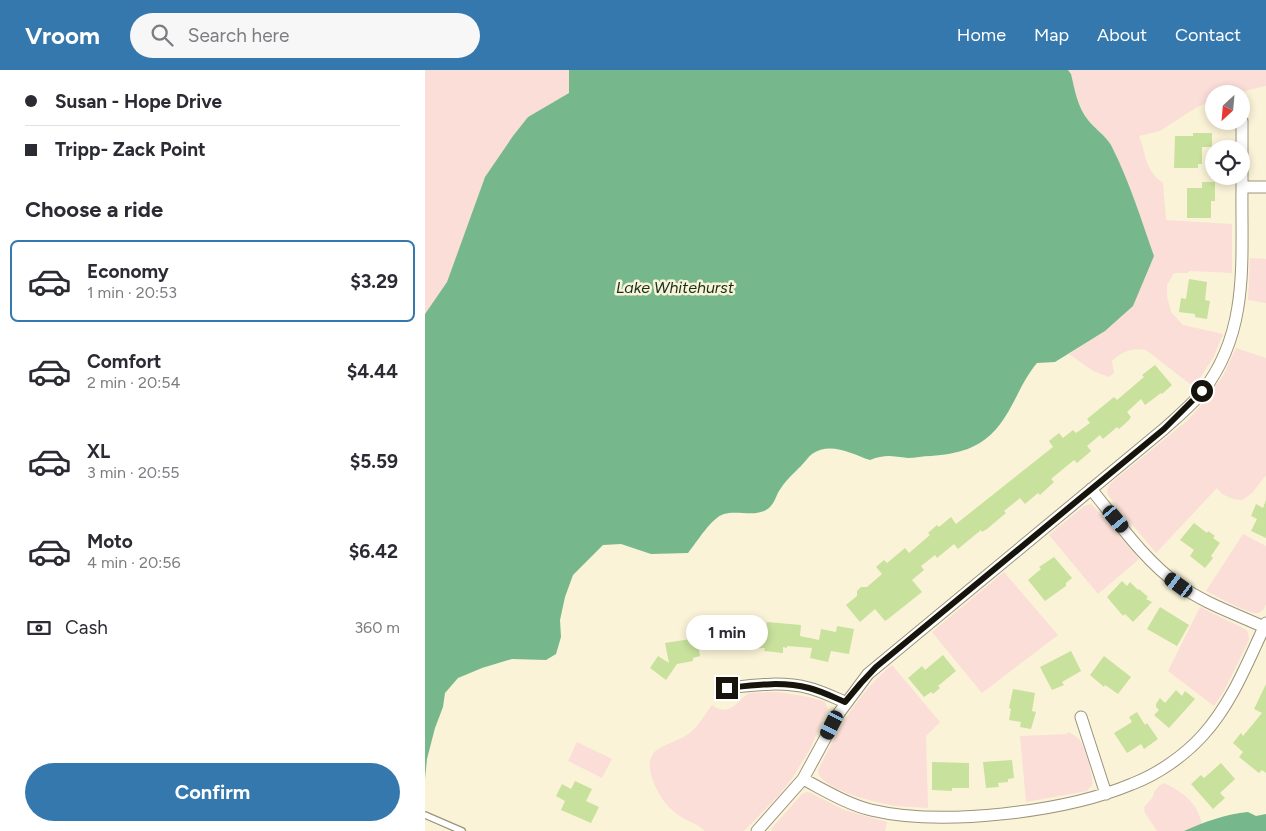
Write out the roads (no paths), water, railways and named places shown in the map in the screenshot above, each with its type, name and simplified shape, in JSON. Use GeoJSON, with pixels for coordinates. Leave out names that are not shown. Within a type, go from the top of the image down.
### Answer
{"type":"FeatureCollection","features":[{"type":"Feature","properties":{"kind":"street"},"geometry":{"type":"LineString","coordinates":[[757,831],[803,779],[845,702],[876,667],[1164,429],[1192,403],[1220,365],[1233,334],[1240,299],[1242,130]]}},
{"type":"Feature","properties":{"kind":"street"},"geometry":{"type":"LineString","coordinates":[[1242,187],[1266,187]]}},
{"type":"Feature","properties":{"kind":"street"},"geometry":{"type":"LineString","coordinates":[[803,779],[839,798],[871,810],[895,815],[927,817],[970,816],[1016,812],[1106,794],[1133,784],[1175,760],[1202,736],[1228,700],[1265,625],[1194,594],[1170,579],[1141,549],[1091,489]]}},
{"type":"Feature","properties":{"kind":"street"},"geometry":{"type":"LineString","coordinates":[[727,688],[787,684],[818,691],[845,702]]}},
{"type":"Feature","properties":{"kind":"street"},"geometry":{"type":"LineString","coordinates":[[1081,717],[1106,794]]}},
{"type":"Feature","properties":{"kind":"lane"},"geometry":{"type":"LineString","coordinates":[[425,815],[462,831]]}},
{"type":"Feature","properties":{"kind":"water","name":"Lake Whitehurst"},"geometry":{"type":"Polygon","coordinates":[[[569,70],[1068,70],[1084,115],[1111,145],[1134,200],[1154,256],[1133,306],[1105,331],[1055,362],[1037,363],[1003,420],[990,435],[975,446],[959,452],[941,455],[908,458],[884,456],[870,460],[841,450],[819,450],[811,455],[786,482],[769,508],[756,513],[729,513],[719,516],[709,525],[688,553],[651,554],[621,544],[603,545],[573,575],[565,597],[560,620],[561,637],[556,654],[546,660],[512,659],[482,668],[458,678],[445,693],[443,707],[427,759],[425,779],[425,314],[447,282],[485,177],[528,117],[569,93],[569,70]]]}},
{"type":"Feature","properties":{"kind":"water"},"geometry":{"type":"Polygon","coordinates":[[[1248,812],[1256,816],[1266,814],[1266,831],[1184,831],[1215,819],[1248,812]]]}}]}
